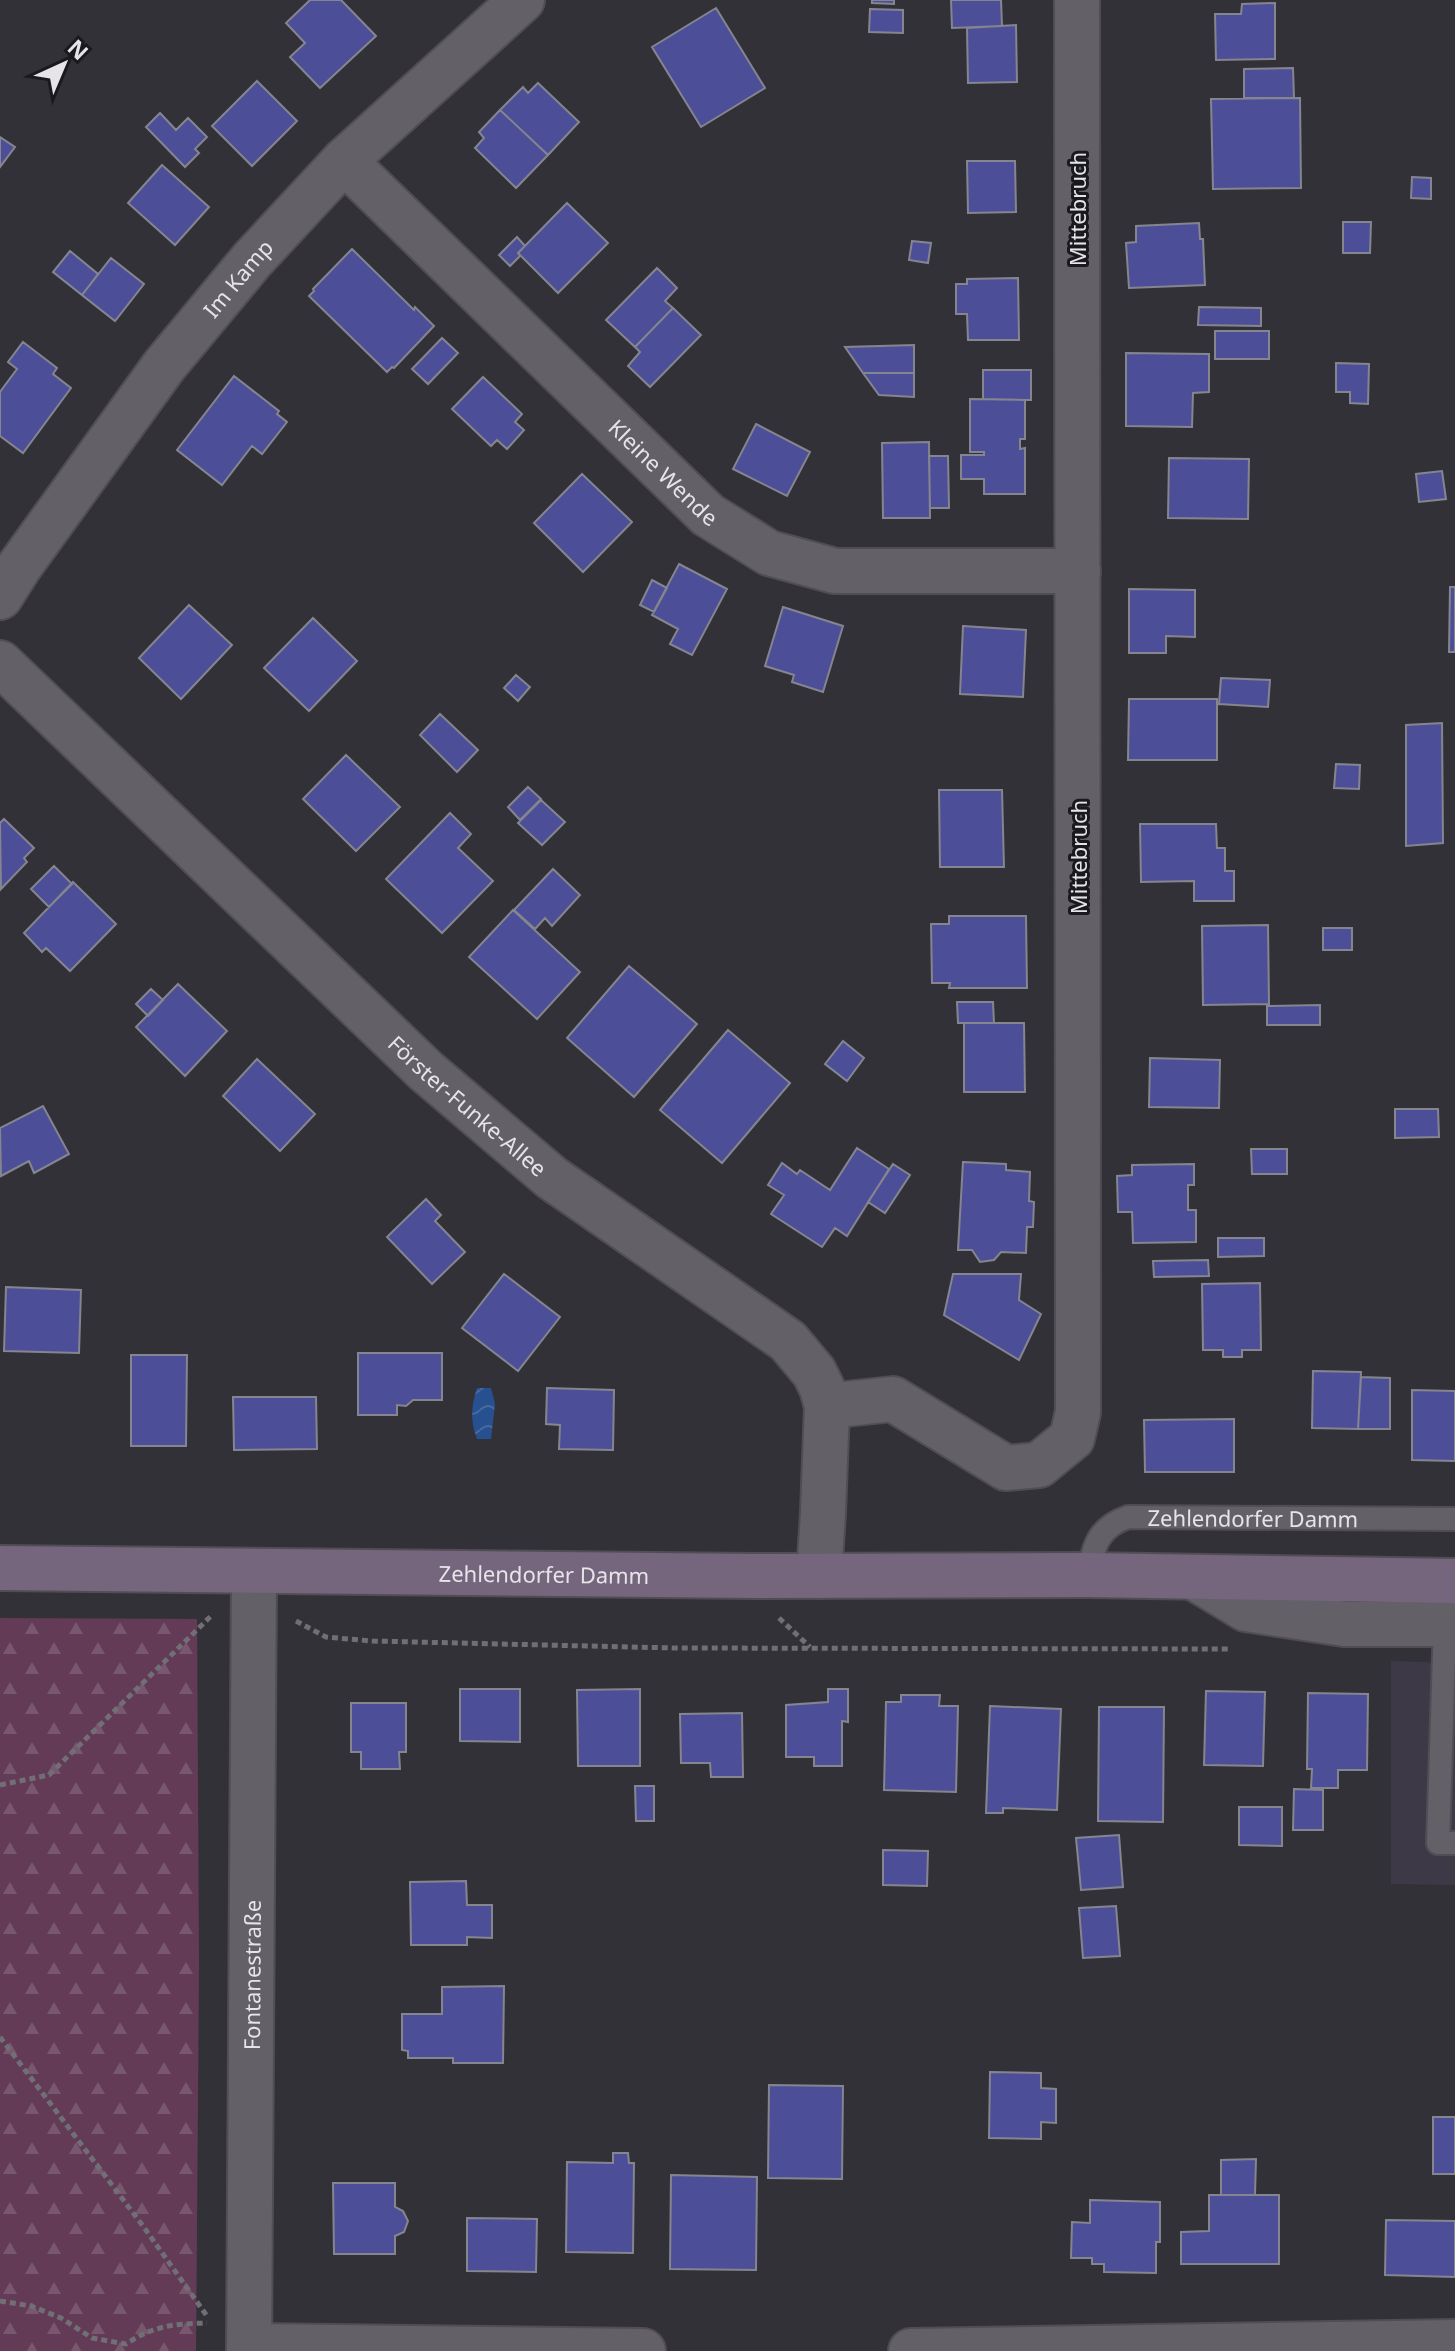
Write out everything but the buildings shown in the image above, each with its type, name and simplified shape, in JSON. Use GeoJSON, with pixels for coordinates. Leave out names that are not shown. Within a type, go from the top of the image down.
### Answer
{"type":"FeatureCollection","features":[{"type":"Feature","properties":{"kind":"main road","name":"Zehlendorfer Damm"},"geometry":{"type":"LineString","coordinates":[[0,1568],[243,1592],[819,1576],[1088,1575],[1455,1581]]}},
{"type":"Feature","properties":{"kind":"street","name":"Im Kamp"},"geometry":{"type":"LineString","coordinates":[[0,597],[164,366],[252,260],[344,161],[522,0]]}},
{"type":"Feature","properties":{"kind":"street","name":"Mittebruch"},"geometry":{"type":"LineString","coordinates":[[827,1406],[893,1399],[1006,1468],[1039,1465],[1072,1438],[1078,1412],[1077,0]]}},
{"type":"Feature","properties":{"kind":"street","name":"Kleine Wende"},"geometry":{"type":"LineString","coordinates":[[344,161],[708,515],[769,553],[835,571],[1078,571]]}},
{"type":"Feature","properties":{"kind":"street","name":"Förster-Funke-Allee"},"geometry":{"type":"LineString","coordinates":[[0,663],[426,1071],[552,1178],[788,1341],[814,1372],[827,1406],[819,1576]]}},
{"type":"Feature","properties":{"kind":"street"},"geometry":{"type":"LineString","coordinates":[[1195,1578],[1246,1609],[1345,1624],[1450,1624]]}},
{"type":"Feature","properties":{"kind":"street","name":"Fontanestraße"},"geometry":{"type":"LineString","coordinates":[[243,1592],[249,2349]]}},
{"type":"Feature","properties":{"kind":"street"},"geometry":{"type":"LineString","coordinates":[[911,2351],[1455,2342]]}},
{"type":"Feature","properties":{"kind":"street"},"geometry":{"type":"LineString","coordinates":[[249,2349],[643,2351]]}},
{"type":"Feature","properties":{"kind":"lane","name":"Zehlendorfer Damm"},"geometry":{"type":"LineString","coordinates":[[1088,1575],[1094,1544],[1112,1522],[1128,1517],[1455,1519]]}},
{"type":"Feature","properties":{"kind":"lane"},"geometry":{"type":"LineString","coordinates":[[1450,1624],[1438,1843],[1455,1843]]}},
{"type":"Feature","properties":{"kind":"path"},"geometry":{"type":"LineString","coordinates":[[0,1785],[49,1775],[243,1592],[326,1637],[372,1641],[674,1648],[1240,1649]]}},
{"type":"Feature","properties":{"kind":"path"},"geometry":{"type":"LineString","coordinates":[[777,1616],[810,1647]]}},
{"type":"Feature","properties":{"kind":"path"},"geometry":{"type":"LineString","coordinates":[[0,2037],[212,2323],[169,2325],[140,2335],[126,2344],[92,2338],[61,2318],[31,2306],[0,2301]]}},
{"type":"Feature","properties":{"kind":"shaded area"},"geometry":{"type":"Polygon","coordinates":[[[1391,1661],[1455,1663],[1455,1885],[1391,1884],[1391,1661]]]}},
{"type":"Feature","properties":{"kind":"green space"},"geometry":{"type":"Polygon","coordinates":[[[0,1618],[197,1619],[199,1964],[196,2351],[0,2351],[0,1618]]]}},
{"type":"Feature","properties":{"kind":"water"},"geometry":{"type":"Polygon","coordinates":[[[477,1388],[491,1388],[495,1404],[491,1439],[477,1439],[473,1426],[473,1401],[477,1388]]]}}]}
